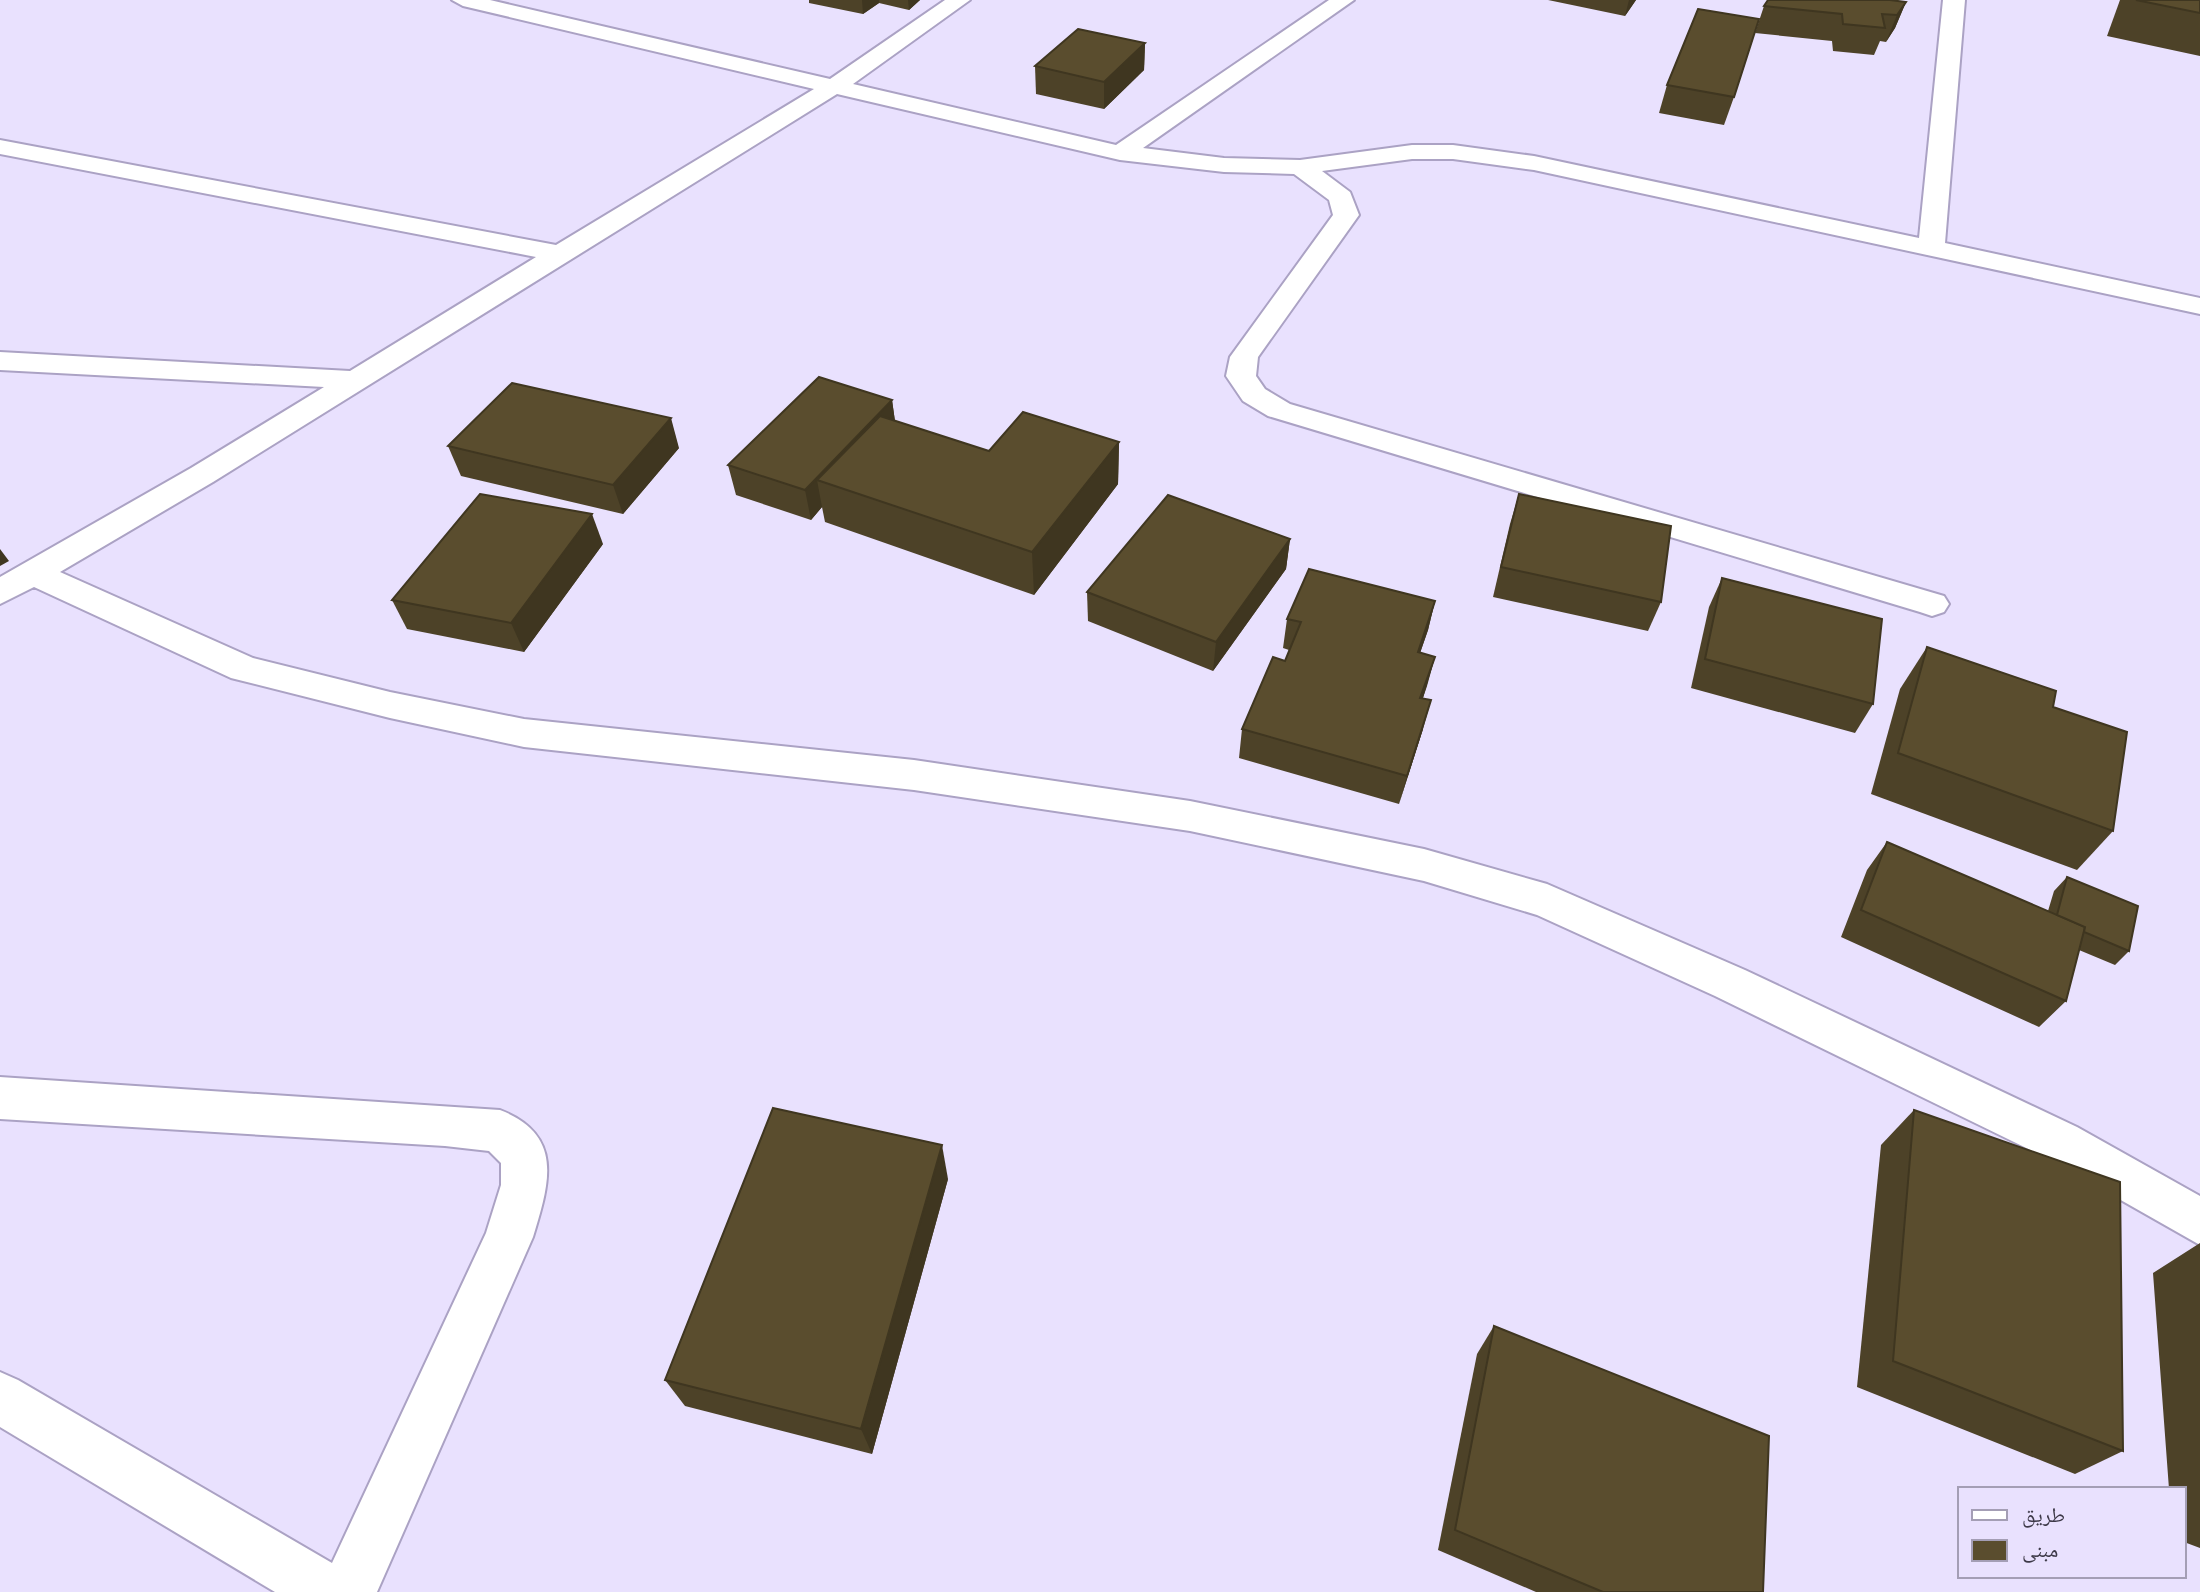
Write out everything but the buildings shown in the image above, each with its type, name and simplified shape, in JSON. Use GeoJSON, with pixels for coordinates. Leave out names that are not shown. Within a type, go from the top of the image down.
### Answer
{"type":"FeatureCollection","features":[{"type":"Feature","properties":{"kind":"street"},"geometry":{"type":"LineString","coordinates":[[463,0],[1120,153],[1224,165],[1300,167],[1412,152],[1480,156],[1581,171],[2200,306]]}},
{"type":"Feature","properties":{"kind":"street"},"geometry":{"type":"LineString","coordinates":[[16,583],[355,380],[833,87],[908,38],[958,0]]}},
{"type":"Feature","properties":{"kind":"street"},"geometry":{"type":"LineString","coordinates":[[1120,153],[1343,0]]}},
{"type":"Feature","properties":{"kind":"street"},"geometry":{"type":"LineString","coordinates":[[1931,249],[1949,1]]}},
{"type":"Feature","properties":{"kind":"street"},"geometry":{"type":"LineString","coordinates":[[0,147],[560,254]]}},
{"type":"Feature","properties":{"kind":"street"},"geometry":{"type":"LineString","coordinates":[[1300,167],[1341,197],[1346,215],[1244,357],[1241,376],[1254,395],[1279,410],[1932,604]]}},
{"type":"Feature","properties":{"kind":"street"},"geometry":{"type":"LineString","coordinates":[[0,361],[355,380]]}},
{"type":"Feature","properties":{"kind":"street"},"geometry":{"type":"LineString","coordinates":[[16,583],[244,669],[390,705],[524,733],[914,775],[1190,816],[1424,865],[1548,901],[1730,983],[2062,1142],[2200,1222]]}},
{"type":"Feature","properties":{"kind":"street"},"geometry":{"type":"LineString","coordinates":[[0,1098],[445,1125],[500,1131],[524,1154],[525,1185],[509,1237],[348,1592]]}},
{"type":"Feature","properties":{"kind":"street"},"geometry":{"type":"LineString","coordinates":[[0,1398],[328,1592]]}}]}
